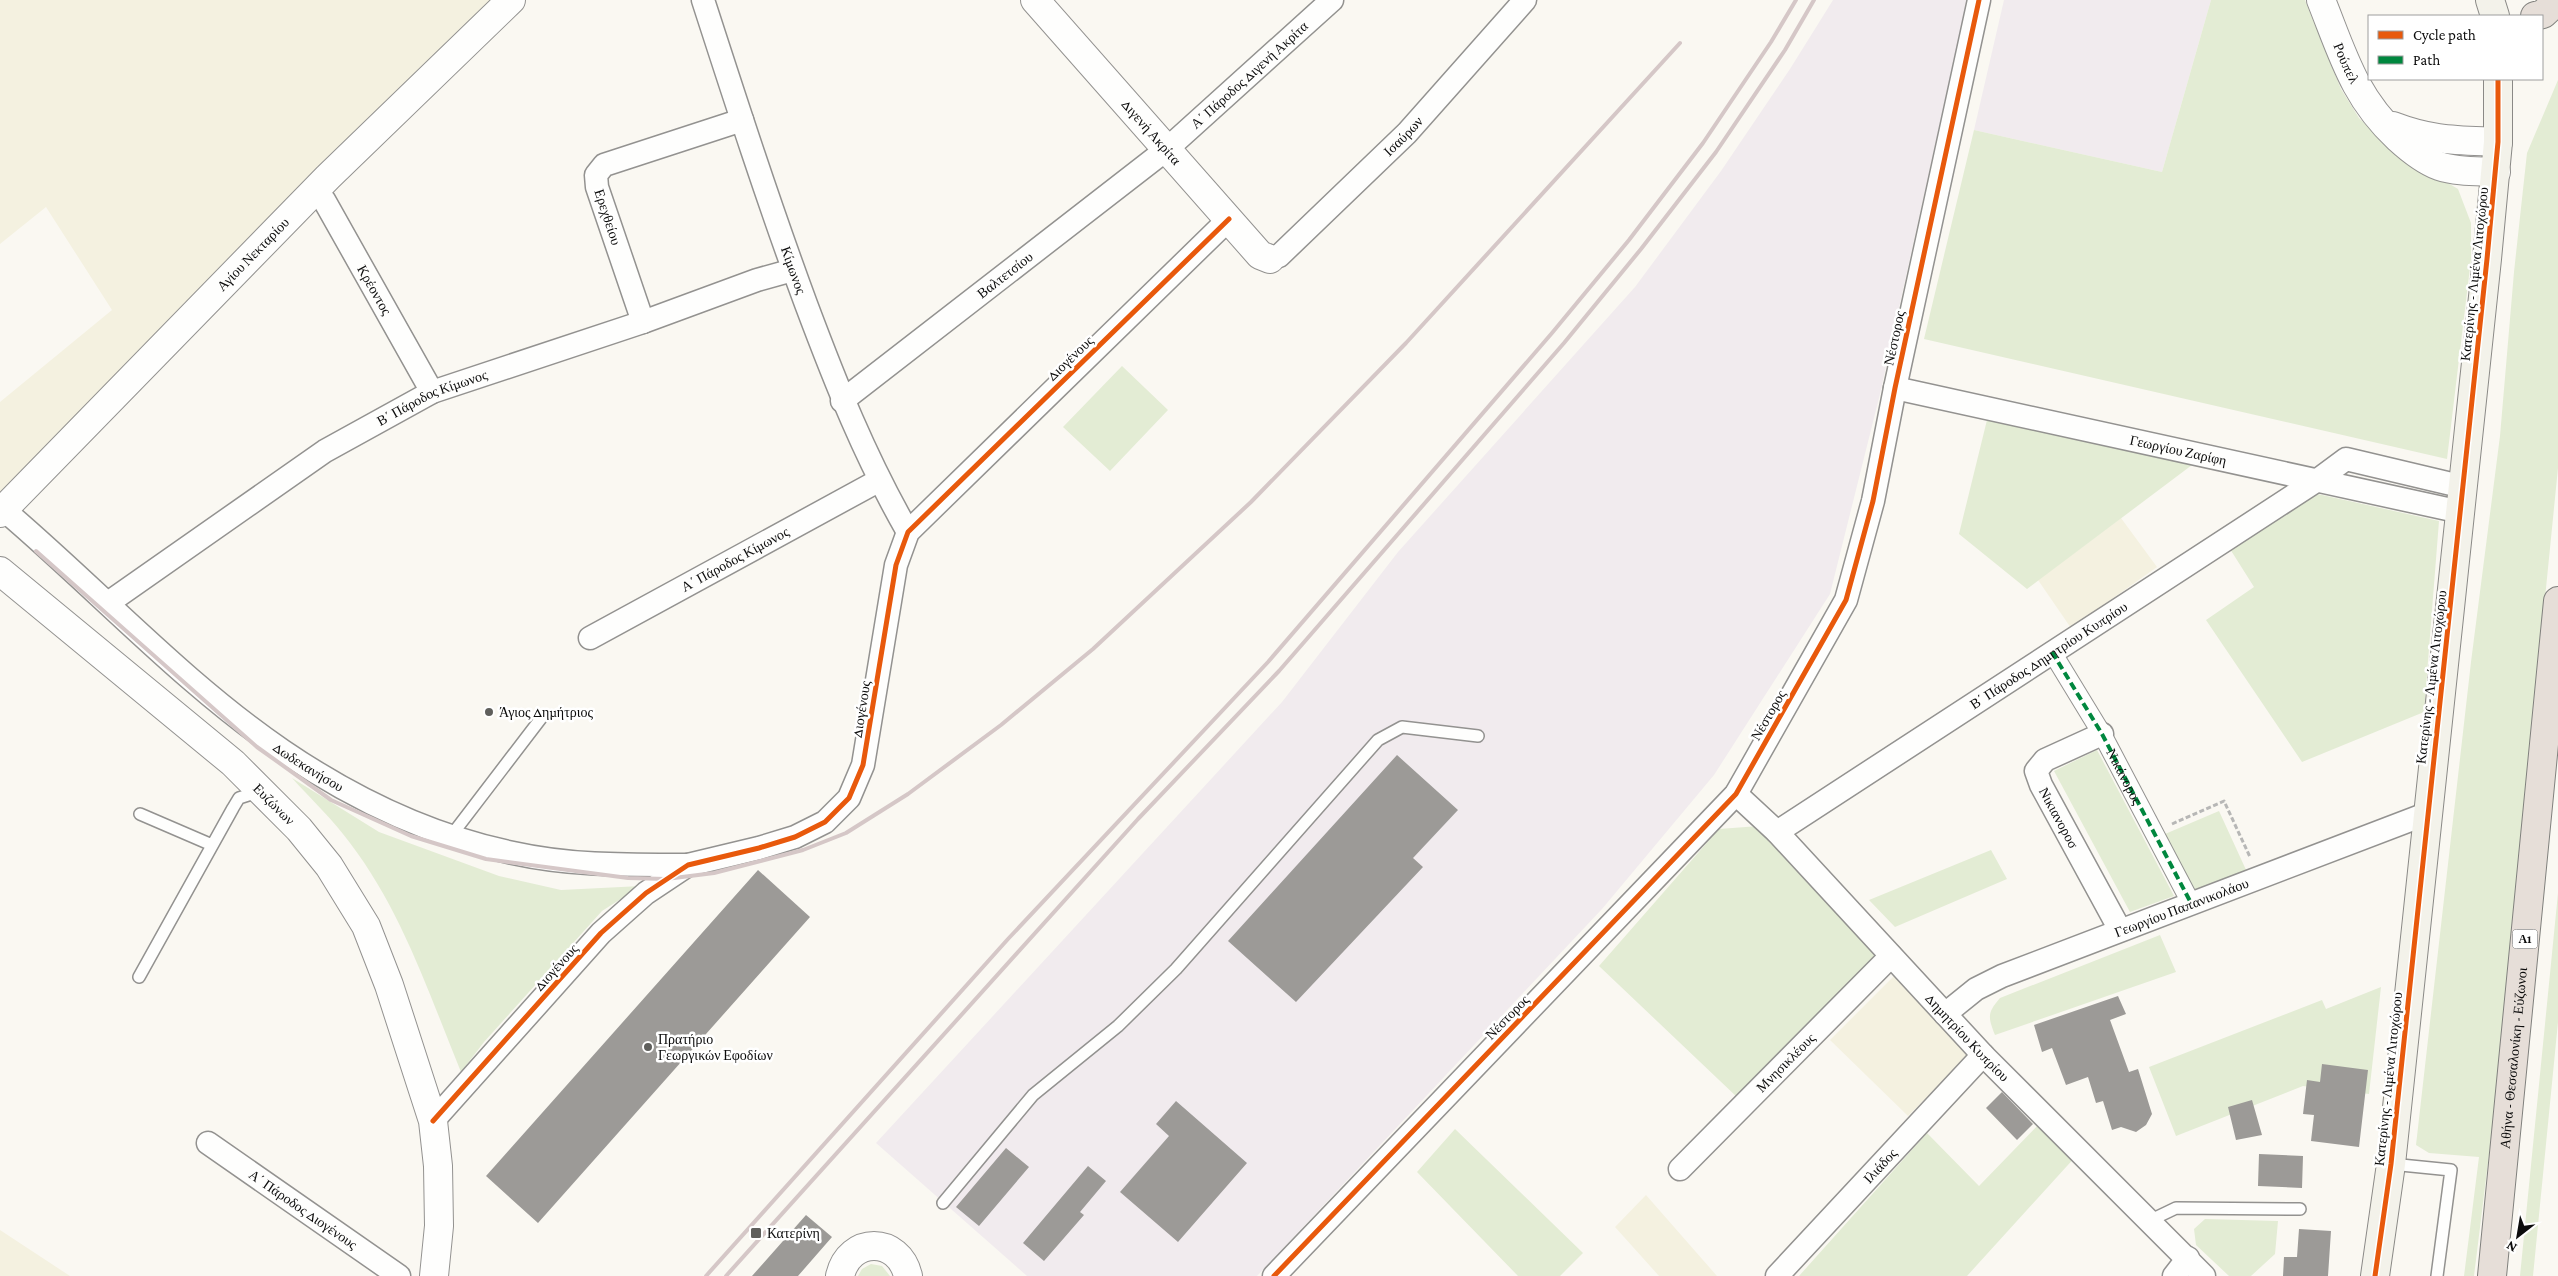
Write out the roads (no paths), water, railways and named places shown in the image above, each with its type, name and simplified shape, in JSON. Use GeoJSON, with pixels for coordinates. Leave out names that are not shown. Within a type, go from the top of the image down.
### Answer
{"type":"FeatureCollection","features":[{"type":"Feature","properties":{"kind":"highway"},"geometry":{"type":"LineString","coordinates":[[2540,15],[2558,0]]}},
{"type":"Feature","properties":{"kind":"highway","name":"Αθήνα - Θεσσαλονίκη - Εύζωνοι"},"geometry":{"type":"LineString","coordinates":[[2492,1276],[2558,601]]}},
{"type":"Feature","properties":{"kind":"main road"},"geometry":{"type":"LineString","coordinates":[[2490,0],[2495,15]]}},
{"type":"Feature","properties":{"kind":"main road","name":"Κατερίνης - Λιμένα Λιτοχώρου"},"geometry":{"type":"LineString","coordinates":[[2375,1276],[2390,1164],[2426,814],[2463,500],[2496,172],[2498,80]]}},
{"type":"Feature","properties":{"kind":"street","name":"Αγίου Νεκταρίου"},"geometry":{"type":"LineString","coordinates":[[2,512],[316,190],[511,0]]}},
{"type":"Feature","properties":{"kind":"street","name":"Κίμωνος"},"geometry":{"type":"LineString","coordinates":[[703,0],[793,270],[842,401],[878,481],[908,532]]}},
{"type":"Feature","properties":{"kind":"street","name":"Διγενή Ακρίτα"},"geometry":{"type":"LineString","coordinates":[[1035,0],[1168,148],[1260,255],[1270,259]]}},
{"type":"Feature","properties":{"kind":"street","name":"Α΄ Πάροδος Διγενή Ακρίτα"},"geometry":{"type":"LineString","coordinates":[[1168,148],[1332,0]]}},
{"type":"Feature","properties":{"kind":"street","name":"Ισαύρων"},"geometry":{"type":"LineString","coordinates":[[1270,259],[1280,256],[1407,133],[1525,0]]}},
{"type":"Feature","properties":{"kind":"street","name":"Νέστορος"},"geometry":{"type":"LineString","coordinates":[[1274,1276],[1736,794],[1846,600],[1873,501],[1895,388],[1979,0]]}},
{"type":"Feature","properties":{"kind":"street","name":"Ρούπελ"},"geometry":{"type":"LineString","coordinates":[[2321,0],[2352,78],[2380,120],[2422,157],[2440,166],[2467,171],[2496,172]]}},
{"type":"Feature","properties":{"kind":"street","name":"Ερεχθείου"},"geometry":{"type":"LineString","coordinates":[[643,322],[597,187],[596,175],[604,165],[742,120]]}},
{"type":"Feature","properties":{"kind":"street"},"geometry":{"type":"LineString","coordinates":[[2380,120],[2420,136],[2448,140],[2498,142]]}},
{"type":"Feature","properties":{"kind":"street","name":"Βαλτετσίου"},"geometry":{"type":"LineString","coordinates":[[842,401],[1168,148]]}},
{"type":"Feature","properties":{"kind":"street","name":"Κρέοντος"},"geometry":{"type":"LineString","coordinates":[[316,190],[324,200],[432,392]]}},
{"type":"Feature","properties":{"kind":"street","name":"Διογένους"},"geometry":{"type":"LineString","coordinates":[[434,1121],[601,933],[646,893],[688,864],[759,848],[794,837],[825,822],[849,798],[863,765],[896,565],[908,532],[1229,219]]}},
{"type":"Feature","properties":{"kind":"street","name":"Β΄ Πάροδος Κίμωνος"},"geometry":{"type":"LineString","coordinates":[[108,603],[325,451],[432,392],[643,322],[757,280],[793,270]]}},
{"type":"Feature","properties":{"kind":"street","name":"Γεωργίου Ζαρίφη"},"geometry":{"type":"LineString","coordinates":[[1895,388],[2319,480],[2463,500]]}},
{"type":"Feature","properties":{"kind":"street","name":"Β΄ Πάροδος Δημητρίου Κυπρίου"},"geometry":{"type":"LineString","coordinates":[[1777,832],[2319,480],[2346,459],[2463,500]]}},
{"type":"Feature","properties":{"kind":"street","name":"Α΄ Πάροδος Κίμωνος"},"geometry":{"type":"LineString","coordinates":[[590,638],[878,481]]}},
{"type":"Feature","properties":{"kind":"street","name":"Δωδεκανήσου"},"geometry":{"type":"LineString","coordinates":[[2,512],[108,603],[205,691],[283,751],[356,795],[410,821],[451,836],[513,853],[595,865],[688,864]]}},
{"type":"Feature","properties":{"kind":"street","name":"Ευζώνων"},"geometry":{"type":"LineString","coordinates":[[0,571],[263,790],[300,829],[329,866],[366,926],[402,1021],[434,1121]]}},
{"type":"Feature","properties":{"kind":"street","name":"Νικάνορος"},"geometry":{"type":"LineString","coordinates":[[2052,652],[2102,734],[2191,903]]}},
{"type":"Feature","properties":{"kind":"street","name":"Νικιανοροσ"},"geometry":{"type":"LineString","coordinates":[[2102,734],[2045,760],[2036,771],[2041,785],[2120,930]]}},
{"type":"Feature","properties":{"kind":"street","name":"Δημητρίου Κυπρίου"},"geometry":{"type":"LineString","coordinates":[[1736,794],[1777,832],[1983,1055],[2204,1276]]}},
{"type":"Feature","properties":{"kind":"street","name":"Γεωργίου Παπανικολάου"},"geometry":{"type":"LineString","coordinates":[[1945,1014],[1976,989],[2002,976],[2426,814]]}},
{"type":"Feature","properties":{"kind":"street","name":"Μνησικλέους"},"geometry":{"type":"LineString","coordinates":[[1680,1169],[1891,956]]}},
{"type":"Feature","properties":{"kind":"street","name":"Ιλιάδος"},"geometry":{"type":"LineString","coordinates":[[1777,1276],[1983,1055]]}},
{"type":"Feature","properties":{"kind":"street"},"geometry":{"type":"LineString","coordinates":[[434,1121],[438,1166],[439,1226],[434,1276]]}},
{"type":"Feature","properties":{"kind":"street","name":"Α΄ Πάροδος Διογένους"},"geometry":{"type":"LineString","coordinates":[[208,1143],[399,1276]]}},
{"type":"Feature","properties":{"kind":"street"},"geometry":{"type":"LineString","coordinates":[[840,1276],[842,1267],[849,1257],[865,1247],[877,1246],[888,1249],[898,1256],[906,1267],[908,1276]]}},
{"type":"Feature","properties":{"kind":"street"},"geometry":{"type":"LineString","coordinates":[[2174,1276],[2188,1258]]}},
{"type":"Feature","properties":{"kind":"lane"},"geometry":{"type":"LineString","coordinates":[[451,836],[542,717]]}},
{"type":"Feature","properties":{"kind":"lane"},"geometry":{"type":"LineString","coordinates":[[943,1203],[1033,1095],[1118,1026],[1176,969],[1378,740],[1402,727],[1478,736]]}},
{"type":"Feature","properties":{"kind":"lane"},"geometry":{"type":"LineString","coordinates":[[139,977],[239,798],[263,790]]}},
{"type":"Feature","properties":{"kind":"lane"},"geometry":{"type":"LineString","coordinates":[[140,814],[212,845]]}},
{"type":"Feature","properties":{"kind":"lane"},"geometry":{"type":"LineString","coordinates":[[2390,1164],[2451,1170],[2437,1276]]}},
{"type":"Feature","properties":{"kind":"lane"},"geometry":{"type":"LineString","coordinates":[[2150,1220],[2176,1208],[2300,1209]]}},
{"type":"Feature","properties":{"kind":"railway"},"geometry":{"type":"LineString","coordinates":[[706,1276],[1008,939],[1268,662],[1552,333],[1629,240],[1703,143],[1771,42],[1796,0]]}},
{"type":"Feature","properties":{"kind":"railway"},"geometry":{"type":"LineString","coordinates":[[726,1276],[1138,819],[1279,671],[1564,343],[1641,249],[1716,152],[1785,50],[1814,0]]}},
{"type":"Feature","properties":{"kind":"railway"},"geometry":{"type":"LineString","coordinates":[[36,551],[257,747],[331,800],[411,836],[486,859],[628,878],[666,879],[714,873],[803,850],[846,833],[908,794],[1001,725],[1093,649],[1251,502],[1406,343],[1680,43]]}},
{"type":"Feature","properties":{"kind":"place","name":"Άγιος Δημήτριος"},"geometry":{"type":"Point","coordinates":[489,712]}},
{"type":"Feature","properties":{"kind":"place","name":"Πρατήριο Γεωργικών Εφοδίων"},"geometry":{"type":"Point","coordinates":[648,1047]}},
{"type":"Feature","properties":{"kind":"place","name":"Κατερίνη"},"geometry":{"type":"Point","coordinates":[756,1233]}}]}
